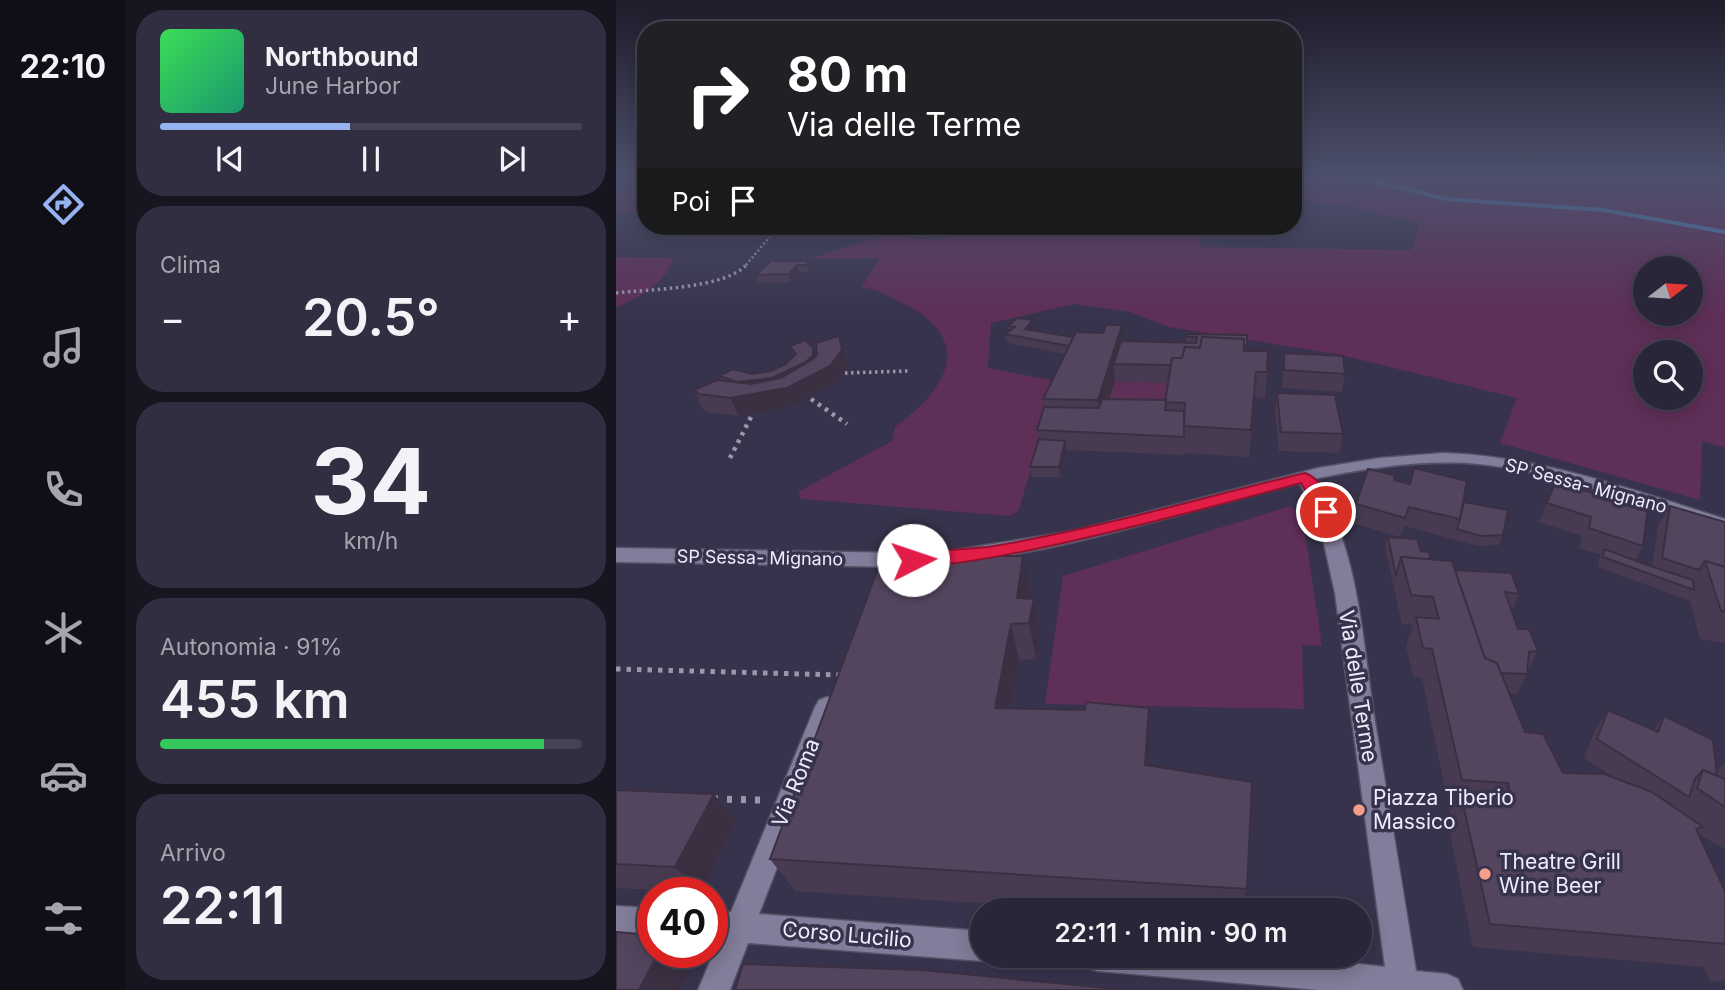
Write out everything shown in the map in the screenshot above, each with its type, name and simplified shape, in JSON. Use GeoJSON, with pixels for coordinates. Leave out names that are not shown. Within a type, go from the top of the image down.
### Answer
{"type":"FeatureCollection","features":[{"type":"Feature","properties":{"kind":"street","name":"SP Sessa- Mignano"},"geometry":{"type":"LineString","coordinates":[[616,555],[881,573],[1021,548],[1305,478],[1404,461],[1443,458],[1479,460],[1596,486],[1725,525]]}},
{"type":"Feature","properties":{"kind":"street","name":"Via delle Terme"},"geometry":{"type":"LineString","coordinates":[[1305,478],[1317,491],[1331,530],[1353,648],[1403,985]]}},
{"type":"Feature","properties":{"kind":"street","name":"Via Roma"},"geometry":{"type":"LineString","coordinates":[[728,920],[789,801],[840,675]]}},
{"type":"Feature","properties":{"kind":"street"},"geometry":{"type":"LineString","coordinates":[[616,921],[637,922]]}},
{"type":"Feature","properties":{"kind":"street","name":"Corso Lucilio"},"geometry":{"type":"LineString","coordinates":[[728,926],[970,945]]}},
{"type":"Feature","properties":{"kind":"street","name":"Via Roma"},"geometry":{"type":"LineString","coordinates":[[714,990],[718,968]]}},
{"type":"Feature","properties":{"kind":"street"},"geometry":{"type":"LineString","coordinates":[[1252,968],[1447,990]]}},
{"type":"Feature","properties":{"kind":"path"},"geometry":{"type":"LineString","coordinates":[[616,293],[701,285],[720,280],[741,271],[771,235]]}},
{"type":"Feature","properties":{"kind":"path"},"geometry":{"type":"LineString","coordinates":[[845,373],[908,371]]}},
{"type":"Feature","properties":{"kind":"path"},"geometry":{"type":"LineString","coordinates":[[811,399],[847,424]]}},
{"type":"Feature","properties":{"kind":"path"},"geometry":{"type":"LineString","coordinates":[[730,458],[751,415]]}},
{"type":"Feature","properties":{"kind":"path"},"geometry":{"type":"LineString","coordinates":[[616,669],[840,675]]}},
{"type":"Feature","properties":{"kind":"path"},"geometry":{"type":"LineString","coordinates":[[709,799],[789,801]]}},
{"type":"Feature","properties":{"kind":"shaded area"},"geometry":{"type":"Polygon","coordinates":[[[1412,221],[1725,221],[1725,448],[1702,441],[1700,500],[1500,443],[1517,398],[1341,355],[1169,327],[1130,312],[1075,304],[991,323],[988,368],[1056,381],[1019,510],[1010,516],[801,499],[798,492],[892,441],[895,427],[928,398],[939,382],[946,366],[947,350],[941,335],[928,319],[884,294],[861,288],[880,258],[812,258],[883,236],[938,240],[962,235],[1201,235],[1200,247],[1412,250],[1420,223],[1412,221]]]}},
{"type":"Feature","properties":{"kind":"shaded area"},"geometry":{"type":"Polygon","coordinates":[[[616,257],[674,258],[665,275],[651,288],[616,307],[616,257]]]}},
{"type":"Feature","properties":{"kind":"shaded area"},"geometry":{"type":"Polygon","coordinates":[[[1115,381],[1172,383],[1167,418],[1103,417],[1115,381]]]}},
{"type":"Feature","properties":{"kind":"shaded area"},"geometry":{"type":"Polygon","coordinates":[[[1291,506],[1300,514],[1304,526],[1322,646],[1302,645],[1304,709],[1045,704],[1063,576],[1291,506]]]}},
{"type":"Feature","properties":{"kind":"building"},"geometry":{"type":"Polygon","coordinates":[[[771,261],[810,261],[806,265],[797,265],[788,274],[756,275],[771,261]]]}},
{"type":"Feature","properties":{"kind":"building"},"geometry":{"type":"Polygon","coordinates":[[[1017,318],[1033,320],[1025,329],[1073,337],[1069,346],[1005,334],[1015,327],[1008,326],[1017,318]]]}},
{"type":"Feature","properties":{"kind":"building"},"geometry":{"type":"Polygon","coordinates":[[[1106,325],[1122,325],[1098,400],[1043,399],[1076,332],[1103,333],[1106,325]]]}},
{"type":"Feature","properties":{"kind":"building"},"geometry":{"type":"Polygon","coordinates":[[[1186,334],[1247,335],[1247,346],[1244,346],[1244,339],[1202,337],[1200,348],[1185,347],[1182,358],[1172,358],[1171,365],[1114,364],[1121,341],[1196,343],[1197,337],[1186,337],[1186,334]]]}},
{"type":"Feature","properties":{"kind":"building"},"geometry":{"type":"Polygon","coordinates":[[[839,336],[842,350],[830,366],[787,388],[730,398],[699,394],[694,390],[717,380],[751,384],[781,378],[817,355],[816,343],[839,336]]]}},
{"type":"Feature","properties":{"kind":"building"},"geometry":{"type":"Polygon","coordinates":[[[1202,337],[1244,339],[1244,351],[1268,351],[1267,372],[1256,372],[1251,430],[1184,426],[1185,403],[1165,402],[1172,358],[1182,358],[1185,347],[1200,348],[1202,337]]]}},
{"type":"Feature","properties":{"kind":"building"},"geometry":{"type":"Polygon","coordinates":[[[805,340],[813,348],[813,355],[806,362],[772,378],[737,382],[719,376],[733,369],[752,374],[771,371],[786,364],[796,354],[790,346],[805,340]]]}},
{"type":"Feature","properties":{"kind":"building"},"geometry":{"type":"Polygon","coordinates":[[[1244,350],[1266,351],[1244,351],[1244,350]]]}},
{"type":"Feature","properties":{"kind":"building"},"geometry":{"type":"Polygon","coordinates":[[[1284,353],[1343,356],[1345,374],[1284,370],[1284,353]]]}},
{"type":"Feature","properties":{"kind":"building"},"geometry":{"type":"Polygon","coordinates":[[[1277,393],[1335,395],[1343,434],[1281,432],[1277,393]]]}},
{"type":"Feature","properties":{"kind":"building"},"geometry":{"type":"Polygon","coordinates":[[[1102,399],[1166,400],[1165,410],[1184,411],[1184,437],[1037,430],[1044,407],[1099,408],[1102,399]]]}},
{"type":"Feature","properties":{"kind":"building"},"geometry":{"type":"Polygon","coordinates":[[[1039,439],[1065,441],[1059,467],[1030,467],[1039,439]]]}},
{"type":"Feature","properties":{"kind":"building"},"geometry":{"type":"Polygon","coordinates":[[[1414,468],[1467,481],[1460,519],[1409,507],[1405,518],[1356,504],[1368,469],[1395,475],[1394,480],[1410,484],[1414,468]]]}},
{"type":"Feature","properties":{"kind":"building"},"geometry":{"type":"Polygon","coordinates":[[[1555,483],[1648,507],[1643,546],[1589,528],[1591,517],[1547,503],[1555,483]]]}},
{"type":"Feature","properties":{"kind":"building"},"geometry":{"type":"Polygon","coordinates":[[[1464,502],[1508,510],[1503,535],[1481,536],[1457,529],[1464,502]]]}},
{"type":"Feature","properties":{"kind":"building"},"geometry":{"type":"Polygon","coordinates":[[[1670,506],[1725,522],[1725,567],[1705,561],[1699,570],[1662,558],[1670,506]]]}},
{"type":"Feature","properties":{"kind":"building"},"geometry":{"type":"Polygon","coordinates":[[[1388,537],[1417,539],[1421,551],[1429,552],[1431,560],[1401,557],[1396,576],[1388,537]]]}},
{"type":"Feature","properties":{"kind":"building"},"geometry":{"type":"Polygon","coordinates":[[[1604,549],[1693,580],[1694,590],[1603,557],[1604,549]]]}},
{"type":"Feature","properties":{"kind":"building"},"geometry":{"type":"Polygon","coordinates":[[[883,555],[1023,556],[1017,598],[1034,599],[1029,623],[1011,624],[995,708],[1085,710],[1086,702],[1149,708],[1145,765],[1252,782],[1247,889],[770,859],[883,555]]]}},
{"type":"Feature","properties":{"kind":"building"},"geometry":{"type":"Polygon","coordinates":[[[1401,557],[1452,561],[1485,658],[1497,663],[1525,732],[1543,734],[1563,773],[1604,774],[1652,792],[1703,827],[1696,829],[1725,891],[1725,944],[1490,924],[1460,791],[1510,796],[1508,783],[1462,780],[1432,649],[1423,648],[1416,617],[1439,619],[1433,597],[1411,595],[1401,557]]]}},
{"type":"Feature","properties":{"kind":"building"},"geometry":{"type":"Polygon","coordinates":[[[1705,561],[1725,567],[1725,611],[1721,611],[1705,561]]]}},
{"type":"Feature","properties":{"kind":"building"},"geometry":{"type":"Polygon","coordinates":[[[1455,570],[1511,573],[1519,594],[1505,592],[1518,629],[1529,629],[1538,651],[1529,652],[1527,674],[1501,673],[1497,663],[1485,658],[1455,570]]]}},
{"type":"Feature","properties":{"kind":"building"},"geometry":{"type":"Polygon","coordinates":[[[1608,710],[1658,732],[1664,716],[1713,740],[1717,776],[1703,770],[1695,779],[1689,797],[1597,739],[1608,710]]]}},
{"type":"Feature","properties":{"kind":"building"},"geometry":{"type":"Polygon","coordinates":[[[1703,770],[1725,779],[1725,807],[1697,788],[1703,770]]]}},
{"type":"Feature","properties":{"kind":"building"},"geometry":{"type":"Polygon","coordinates":[[[616,790],[714,794],[675,867],[616,864],[616,790]]]}},
{"type":"Feature","properties":{"kind":"building"},"geometry":{"type":"Polygon","coordinates":[[[616,932],[637,934],[637,968],[651,968],[639,990],[616,990],[616,932]]]}},
{"type":"Feature","properties":{"kind":"building"},"geometry":{"type":"Polygon","coordinates":[[[743,964],[922,970],[1127,990],[735,990],[743,964]]]}},
{"type":"Feature","properties":{"kind":"waterway"},"geometry":{"type":"LineString","coordinates":[[1666,221],[1725,232]]}},
{"type":"Feature","properties":{"kind":"place","name":"Piazza Tiberio Massico"},"geometry":{"type":"Point","coordinates":[1359,810]}},
{"type":"Feature","properties":{"kind":"place","name":"Theatre Grill Wine Beer"},"geometry":{"type":"Point","coordinates":[1485,874]}},
{"type":"Feature","properties":{"kind":"route"},"geometry":{"type":"LineString","coordinates":[[913,560],[1021,548],[1305,478],[1317,491],[1326,512]]}}]}
